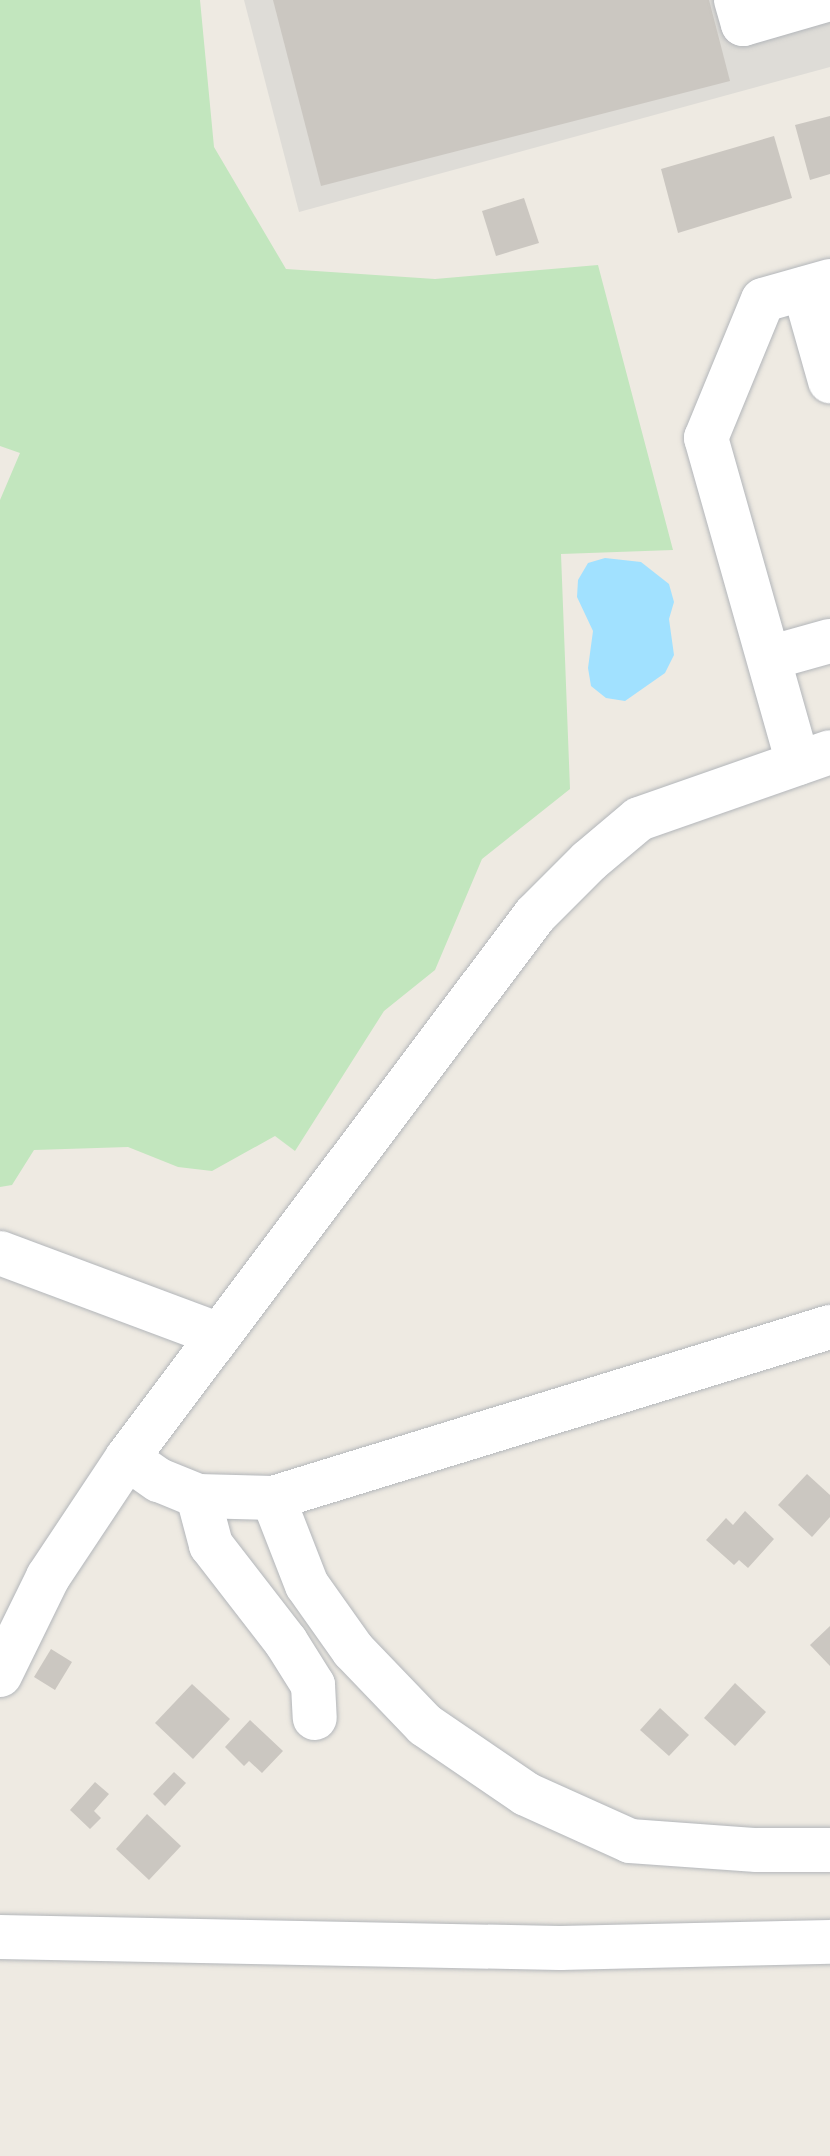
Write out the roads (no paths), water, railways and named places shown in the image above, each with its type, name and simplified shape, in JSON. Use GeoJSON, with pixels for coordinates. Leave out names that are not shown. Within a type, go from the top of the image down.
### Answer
{"type":"FeatureCollection","features":[{"type":"Feature","properties":{"kind":"street"},"geometry":{"type":"LineString","coordinates":[[736,0],[743,24],[826,0]]}},
{"type":"Feature","properties":{"kind":"street"},"geometry":{"type":"LineString","coordinates":[[0,1675],[48,1577],[127,1458],[217,1334],[545,904],[639,819],[814,758],[769,658],[706,438],[763,300],[817,285],[830,381]]}},
{"type":"Feature","properties":{"kind":"street"},"geometry":{"type":"LineString","coordinates":[[769,658],[830,641]]}},
{"type":"Feature","properties":{"kind":"street"},"geometry":{"type":"LineString","coordinates":[[0,1253],[217,1334]]}},
{"type":"Feature","properties":{"kind":"street"},"geometry":{"type":"LineString","coordinates":[[127,1458],[159,1480],[198,1496],[273,1498],[830,1327]]}},
{"type":"Feature","properties":{"kind":"street"},"geometry":{"type":"LineString","coordinates":[[198,1496],[211,1545],[286,1642],[313,1685],[315,1718]]}},
{"type":"Feature","properties":{"kind":"street"},"geometry":{"type":"LineString","coordinates":[[273,1498],[307,1585],[353,1650],[425,1725],[526,1794],[630,1841],[757,1850],[830,1850]]}},
{"type":"Feature","properties":{"kind":"street"},"geometry":{"type":"LineString","coordinates":[[0,1937],[560,1948],[830,1942]]}},
{"type":"Feature","properties":{"kind":"water"},"geometry":{"type":"Polygon","coordinates":[[[605,558],[641,562],[669,584],[674,602],[669,619],[674,655],[665,673],[625,701],[606,698],[591,686],[588,668],[593,631],[577,597],[578,580],[588,563],[605,558]]]}}]}
